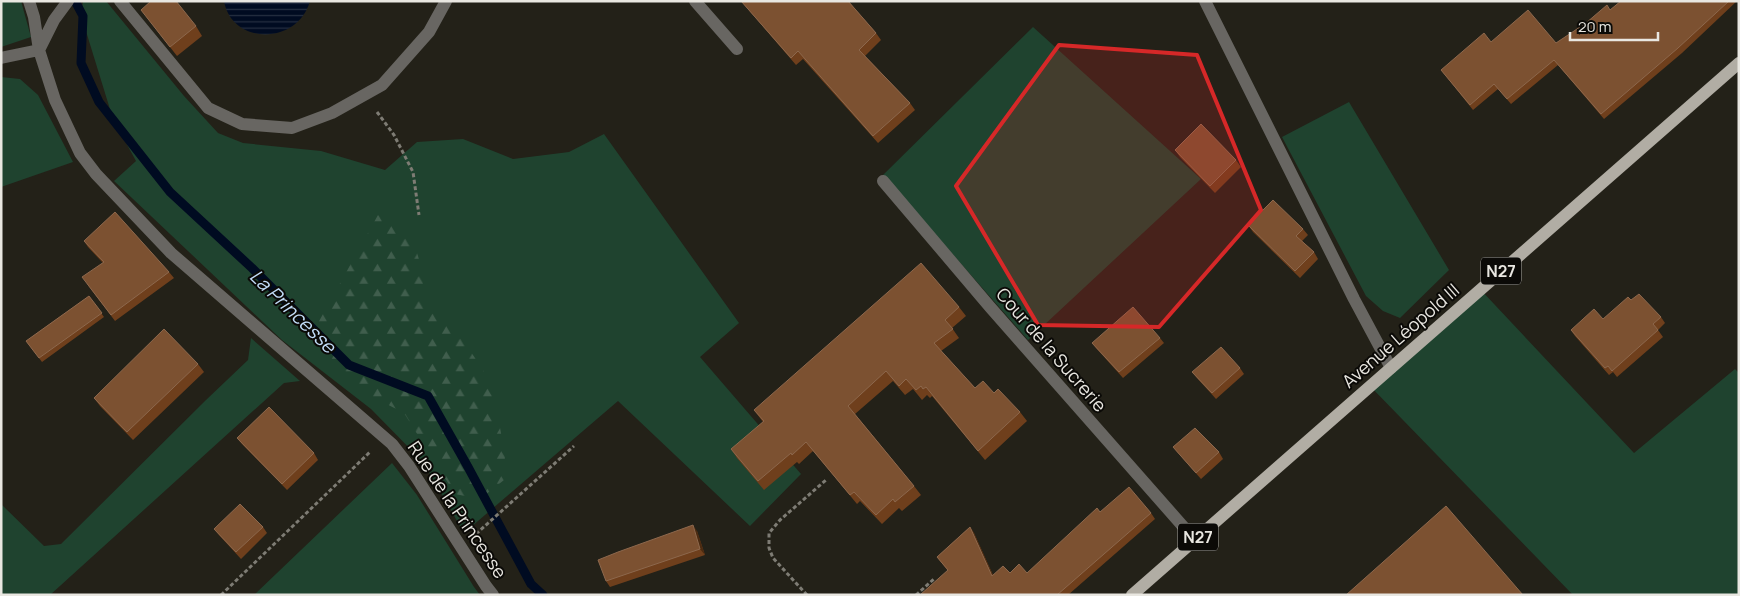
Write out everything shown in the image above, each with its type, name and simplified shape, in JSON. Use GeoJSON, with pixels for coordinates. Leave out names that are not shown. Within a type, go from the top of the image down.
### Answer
{"type":"FeatureCollection","features":[{"type":"Feature","properties":{"kind":"main road","name":"Avenue Léopold III"},"geometry":{"type":"LineString","coordinates":[[1132,595],[1739,63]]}},
{"type":"Feature","properties":{"kind":"street","name":"Rue de la Princesse"},"geometry":{"type":"LineString","coordinates":[[29,1],[39,50],[55,100],[80,153],[96,174],[171,253],[385,437],[410,466],[493,595]]}},
{"type":"Feature","properties":{"kind":"street"},"geometry":{"type":"LineString","coordinates":[[1,58],[39,50],[54,20],[68,1]]}},
{"type":"Feature","properties":{"kind":"street"},"geometry":{"type":"LineString","coordinates":[[120,1],[208,108],[242,124],[292,128],[332,112],[382,85],[429,32],[446,1]]}},
{"type":"Feature","properties":{"kind":"street"},"geometry":{"type":"LineString","coordinates":[[696,1],[737,49]]}},
{"type":"Feature","properties":{"kind":"street"},"geometry":{"type":"LineString","coordinates":[[1205,1],[1354,299],[1391,368]]}},
{"type":"Feature","properties":{"kind":"street","name":"Cour de la Sucrerie"},"geometry":{"type":"LineString","coordinates":[[883,182],[996,315],[1194,540]]}},
{"type":"Feature","properties":{"kind":"path"},"geometry":{"type":"LineString","coordinates":[[365,95],[394,135],[413,172],[419,216]]}},
{"type":"Feature","properties":{"kind":"path"},"geometry":{"type":"LineString","coordinates":[[221,595],[385,437]]}},
{"type":"Feature","properties":{"kind":"path"},"geometry":{"type":"LineString","coordinates":[[484,528],[574,446]]}},
{"type":"Feature","properties":{"kind":"path"},"geometry":{"type":"LineString","coordinates":[[808,595],[773,558],[769,548],[769,533],[780,520],[826,480]]}},
{"type":"Feature","properties":{"kind":"path"},"geometry":{"type":"LineString","coordinates":[[916,595],[935,578]]}},
{"type":"Feature","properties":{"kind":"highlighted area"},"geometry":{"type":"Polygon","coordinates":[[[1059,45],[1197,55],[1261,210],[1159,327],[1038,325],[956,186],[1059,45]]]}},
{"type":"Feature","properties":{"kind":"green space"},"geometry":{"type":"Polygon","coordinates":[[[1,1],[21,1],[31,37],[1,47],[1,1]]]}},
{"type":"Feature","properties":{"kind":"green space"},"geometry":{"type":"Polygon","coordinates":[[[83,1],[106,1],[184,96],[218,133],[243,143],[321,151],[385,170],[417,142],[463,139],[513,159],[569,152],[604,134],[739,323],[700,357],[801,474],[750,526],[618,401],[464,533],[423,462],[371,409],[282,340],[114,181],[136,161],[113,119],[81,15],[83,1]]]}},
{"type":"Feature","properties":{"kind":"green space"},"geometry":{"type":"Polygon","coordinates":[[[1033,27],[1201,179],[1028,340],[883,175],[1033,27]]]}},
{"type":"Feature","properties":{"kind":"green space"},"geometry":{"type":"Polygon","coordinates":[[[1,77],[20,79],[38,95],[73,162],[1,187],[1,77]]]}},
{"type":"Feature","properties":{"kind":"green space"},"geometry":{"type":"Polygon","coordinates":[[[1349,102],[1449,270],[1400,318],[1383,311],[1366,296],[1282,137],[1349,102]]]}},
{"type":"Feature","properties":{"kind":"green space"},"geometry":{"type":"Polygon","coordinates":[[[378,215],[408,228],[421,267],[423,308],[452,323],[492,384],[505,455],[504,480],[480,499],[455,494],[404,413],[342,381],[308,341],[378,215]]]}},
{"type":"Feature","properties":{"kind":"green space"},"geometry":{"type":"Polygon","coordinates":[[[1479,288],[1634,453],[1735,369],[1739,373],[1739,595],[1573,595],[1368,384],[1479,288]]]}},
{"type":"Feature","properties":{"kind":"green space"},"geometry":{"type":"Polygon","coordinates":[[[251,338],[300,381],[284,383],[50,595],[1,595],[1,504],[44,546],[61,544],[248,360],[251,338]]]}},
{"type":"Feature","properties":{"kind":"green space"},"geometry":{"type":"Polygon","coordinates":[[[392,463],[417,495],[480,595],[254,595],[392,463]]]}},
{"type":"Feature","properties":{"kind":"water"},"geometry":{"type":"Polygon","coordinates":[[[224,1],[310,1],[303,15],[293,26],[280,32],[266,34],[252,32],[239,26],[230,16],[224,1]]]}},
{"type":"Feature","properties":{"kind":"building"},"geometry":{"type":"Polygon","coordinates":[[[151,1],[176,1],[196,26],[170,47],[141,10],[151,1]]]}},
{"type":"Feature","properties":{"kind":"building"},"geometry":{"type":"Polygon","coordinates":[[[741,1],[848,1],[876,33],[859,50],[910,103],[873,136],[798,51],[791,58],[741,1]]]}},
{"type":"Feature","properties":{"kind":"building"},"geometry":{"type":"Polygon","coordinates":[[[1621,1],[1729,1],[1601,114],[1554,60],[1507,99],[1494,84],[1470,105],[1441,70],[1484,33],[1491,42],[1528,10],[1556,43],[1586,23],[1607,5],[1610,10],[1621,1]]]}},
{"type":"Feature","properties":{"kind":"building"},"geometry":{"type":"Polygon","coordinates":[[[1201,124],[1236,160],[1210,186],[1175,150],[1201,124]]]}},
{"type":"Feature","properties":{"kind":"building"},"geometry":{"type":"Polygon","coordinates":[[[1273,200],[1303,229],[1296,236],[1314,252],[1295,271],[1248,225],[1273,200]]]}},
{"type":"Feature","properties":{"kind":"building"},"geometry":{"type":"Polygon","coordinates":[[[115,212],[169,272],[111,315],[82,277],[104,262],[84,241],[115,212]]]}},
{"type":"Feature","properties":{"kind":"building"},"geometry":{"type":"Polygon","coordinates":[[[921,263],[959,307],[945,320],[953,329],[934,343],[975,388],[983,381],[994,393],[998,389],[1020,412],[978,451],[926,387],[923,389],[921,386],[916,390],[906,379],[899,386],[886,371],[848,406],[914,486],[895,502],[893,499],[876,515],[854,492],[850,495],[806,442],[758,481],[731,449],[764,421],[754,410],[921,263]]]}},
{"type":"Feature","properties":{"kind":"building"},"geometry":{"type":"Polygon","coordinates":[[[1639,294],[1661,317],[1653,324],[1658,330],[1612,371],[1608,366],[1605,368],[1571,330],[1594,309],[1603,319],[1628,297],[1631,300],[1639,294]]]}},
{"type":"Feature","properties":{"kind":"building"},"geometry":{"type":"Polygon","coordinates":[[[89,296],[102,313],[39,358],[26,341],[89,296]]]}},
{"type":"Feature","properties":{"kind":"building"},"geometry":{"type":"Polygon","coordinates":[[[1133,307],[1160,338],[1119,372],[1092,343],[1133,307]]]}},
{"type":"Feature","properties":{"kind":"building"},"geometry":{"type":"Polygon","coordinates":[[[164,329],[198,364],[127,432],[94,398],[164,329]]]}},
{"type":"Feature","properties":{"kind":"building"},"geometry":{"type":"Polygon","coordinates":[[[1221,347],[1240,368],[1212,393],[1192,372],[1221,347]]]}},
{"type":"Feature","properties":{"kind":"building"},"geometry":{"type":"Polygon","coordinates":[[[269,407],[314,453],[282,484],[237,438],[269,407]]]}},
{"type":"Feature","properties":{"kind":"building"},"geometry":{"type":"Polygon","coordinates":[[[1195,428],[1219,452],[1196,473],[1173,447],[1195,428]]]}},
{"type":"Feature","properties":{"kind":"building"},"geometry":{"type":"Polygon","coordinates":[[[1129,487],[1151,513],[1057,595],[920,595],[948,570],[937,557],[970,527],[992,576],[1003,566],[1010,573],[1019,564],[1027,573],[1097,508],[1100,512],[1129,487]]]}},
{"type":"Feature","properties":{"kind":"building"},"geometry":{"type":"Polygon","coordinates":[[[240,504],[263,527],[236,552],[214,529],[240,504]]]}},
{"type":"Feature","properties":{"kind":"building"},"geometry":{"type":"Polygon","coordinates":[[[1446,506],[1523,595],[1346,595],[1446,506]]]}},
{"type":"Feature","properties":{"kind":"building"},"geometry":{"type":"Polygon","coordinates":[[[693,525],[700,549],[606,581],[598,560],[693,525]]]}},
{"type":"Feature","properties":{"kind":"waterway","name":"La Princesse"},"geometry":{"type":"LineString","coordinates":[[75,1],[83,16],[81,63],[99,102],[170,192],[252,268],[349,365],[428,396],[531,584],[543,595]]}}]}
